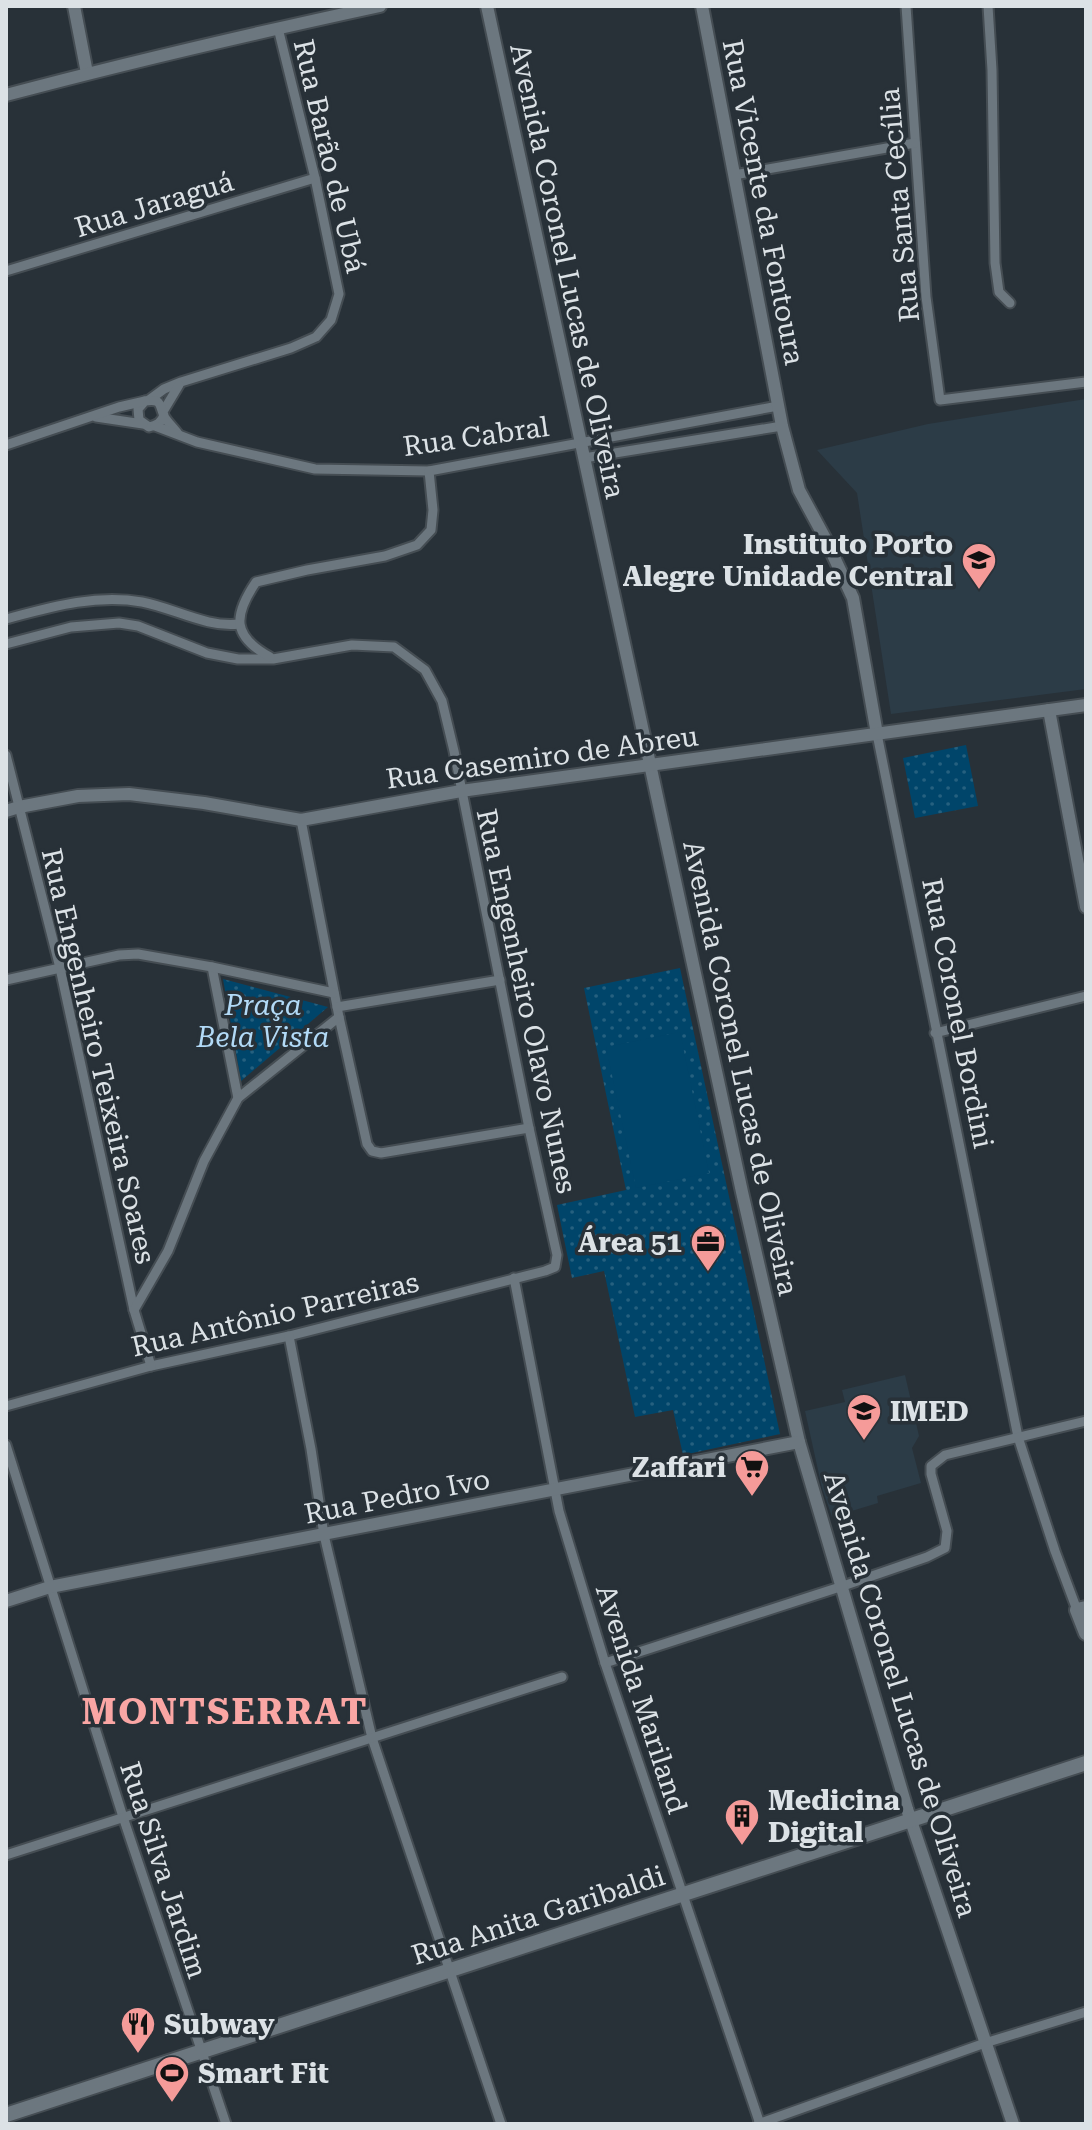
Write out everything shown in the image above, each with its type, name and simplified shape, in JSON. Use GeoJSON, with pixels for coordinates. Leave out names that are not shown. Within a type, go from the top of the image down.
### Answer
{"type":"FeatureCollection","features":[{"type":"Feature","properties":{"kind":"main road","name":"Rua Coronel Bordini"},"geometry":{"type":"LineString","coordinates":[[1082,1609],[1086,1633]]}},
{"type":"Feature","properties":{"kind":"main road","name":"Rua Anita Garibaldi"},"geometry":{"type":"LineString","coordinates":[[6,2115],[1086,1763]]}},
{"type":"Feature","properties":{"kind":"street"},"geometry":{"type":"LineString","coordinates":[[74,6],[87,73]]}},
{"type":"Feature","properties":{"kind":"street"},"geometry":{"type":"LineString","coordinates":[[6,95],[87,73],[380,6]]}},
{"type":"Feature","properties":{"kind":"street","name":"Avenida Coronel Lucas de Oliveira"},"geometry":{"type":"LineString","coordinates":[[487,6],[574,444],[584,458],[799,1442],[911,1820],[1013,2124]]}},
{"type":"Feature","properties":{"kind":"street","name":"Rua Vicente da Fontoura"},"geometry":{"type":"LineString","coordinates":[[702,6],[778,406]]}},
{"type":"Feature","properties":{"kind":"street","name":"Rua Santa Cecília"},"geometry":{"type":"LineString","coordinates":[[906,6],[926,297],[940,400],[1086,382]]}},
{"type":"Feature","properties":{"kind":"street"},"geometry":{"type":"LineString","coordinates":[[988,6],[995,263],[999,292],[1010,303]]}},
{"type":"Feature","properties":{"kind":"street","name":"Rua Barão de Ubá"},"geometry":{"type":"LineString","coordinates":[[6,445],[147,400],[181,382],[291,348],[316,337],[331,320],[339,294],[315,178],[278,28]]}},
{"type":"Feature","properties":{"kind":"street"},"geometry":{"type":"LineString","coordinates":[[734,175],[915,143]]}},
{"type":"Feature","properties":{"kind":"street","name":"Rua Jaraguá"},"geometry":{"type":"LineString","coordinates":[[6,271],[315,178]]}},
{"type":"Feature","properties":{"kind":"street"},"geometry":{"type":"LineString","coordinates":[[180,436],[164,413],[161,404],[147,400],[140,404],[137,415],[149,427],[161,422],[164,413],[181,382]]}},
{"type":"Feature","properties":{"kind":"street","name":"Rua Cabral"},"geometry":{"type":"LineString","coordinates":[[155,426],[180,436],[315,469],[429,471],[778,406]]}},
{"type":"Feature","properties":{"kind":"street","name":"Rua Coronel Bordini"},"geometry":{"type":"LineString","coordinates":[[778,406],[799,490],[853,598],[935,1033],[1018,1437],[1055,1551],[1082,1609]]}},
{"type":"Feature","properties":{"kind":"street"},"geometry":{"type":"LineString","coordinates":[[743,413],[747,433]]}},
{"type":"Feature","properties":{"kind":"street","name":"Rua Barão de Ubá"},"geometry":{"type":"LineString","coordinates":[[92,417],[143,424]]}},
{"type":"Feature","properties":{"kind":"street","name":"Rua Cabral"},"geometry":{"type":"LineString","coordinates":[[584,458],[782,426]]}},
{"type":"Feature","properties":{"kind":"street"},"geometry":{"type":"LineString","coordinates":[[273,659],[244,639],[239,624],[243,600],[256,582],[385,556],[417,545],[431,530],[433,510],[429,471]]}},
{"type":"Feature","properties":{"kind":"street"},"geometry":{"type":"LineString","coordinates":[[6,619],[63,604],[113,599],[165,607],[205,621],[239,624]]}},
{"type":"Feature","properties":{"kind":"street","name":"Rua Engenheiro Olavo Nunes"},"geometry":{"type":"LineString","coordinates":[[6,644],[71,627],[119,623],[138,626],[207,653],[238,659],[273,659],[352,645],[394,647],[425,670],[442,701],[557,1255],[555,1267]]}},
{"type":"Feature","properties":{"kind":"street","name":"Rua Casemiro de Abreu"},"geometry":{"type":"LineString","coordinates":[[6,811],[78,796],[129,794],[301,820],[461,791],[1086,705]]}},
{"type":"Feature","properties":{"kind":"street"},"geometry":{"type":"LineString","coordinates":[[1049,710],[1081,862],[1086,907]]}},
{"type":"Feature","properties":{"kind":"street","name":"Rua Engenheiro Teixeira Soares"},"geometry":{"type":"LineString","coordinates":[[6,755],[60,968],[134,1310],[151,1366]]}},
{"type":"Feature","properties":{"kind":"street"},"geometry":{"type":"LineString","coordinates":[[301,820],[338,1012],[367,1144],[372,1151],[381,1153],[529,1128]]}},
{"type":"Feature","properties":{"kind":"street"},"geometry":{"type":"LineString","coordinates":[[6,980],[119,955],[138,954],[334,993]]}},
{"type":"Feature","properties":{"kind":"street"},"geometry":{"type":"LineString","coordinates":[[212,967],[238,1098]]}},
{"type":"Feature","properties":{"kind":"street"},"geometry":{"type":"LineString","coordinates":[[134,1310],[168,1251],[204,1161],[238,1098],[338,1012],[500,980]]}},
{"type":"Feature","properties":{"kind":"street"},"geometry":{"type":"LineString","coordinates":[[935,1033],[1086,996]]}},
{"type":"Feature","properties":{"kind":"street","name":"Rua Antônio Parreiras"},"geometry":{"type":"LineString","coordinates":[[6,1406],[151,1366],[289,1336],[555,1267]]}},
{"type":"Feature","properties":{"kind":"street","name":"Avenida Mariland"},"geometry":{"type":"LineString","coordinates":[[514,1278],[559,1511],[605,1663],[759,2124]]}},
{"type":"Feature","properties":{"kind":"street"},"geometry":{"type":"LineString","coordinates":[[289,1336],[324,1535],[372,1738],[501,2124]]}},
{"type":"Feature","properties":{"kind":"street"},"geometry":{"type":"LineString","coordinates":[[605,1663],[843,1586],[945,1548],[947,1531],[931,1466],[945,1455],[1086,1421]]}},
{"type":"Feature","properties":{"kind":"street","name":"Rua Pedro Ivo"},"geometry":{"type":"LineString","coordinates":[[6,1601],[50,1587],[799,1442]]}},
{"type":"Feature","properties":{"kind":"street","name":"Rua Silva Jardim"},"geometry":{"type":"LineString","coordinates":[[6,1445],[123,1817],[226,2124]]}},
{"type":"Feature","properties":{"kind":"street"},"geometry":{"type":"LineString","coordinates":[[6,1855],[562,1677]]}},
{"type":"Feature","properties":{"kind":"street"},"geometry":{"type":"LineString","coordinates":[[759,2124],[985,2043],[1086,2012]]}},
{"type":"Feature","properties":{"kind":"shaded area","name":"Instituto Porto Alegre Unidade Central"},"geometry":{"type":"Polygon","coordinates":[[[1086,399],[1086,689],[891,714],[857,493],[817,450],[928,424],[1086,399]]]}},
{"type":"Feature","properties":{"kind":"shaded area","name":"IMED"},"geometry":{"type":"Polygon","coordinates":[[[905,1375],[919,1436],[912,1448],[921,1483],[877,1496],[878,1503],[832,1517],[822,1488],[805,1411],[845,1402],[842,1390],[905,1375]]]}},
{"type":"Feature","properties":{"kind":"green space"},"geometry":{"type":"Polygon","coordinates":[[[966,745],[978,806],[915,818],[903,758],[966,745]]]}},
{"type":"Feature","properties":{"kind":"green space"},"geometry":{"type":"Polygon","coordinates":[[[680,968],[780,1434],[683,1455],[673,1410],[635,1417],[604,1271],[572,1278],[557,1205],[626,1190],[584,988],[680,968]]]}},
{"type":"Feature","properties":{"kind":"green space","name":"Praça Bela Vista"},"geometry":{"type":"Polygon","coordinates":[[[223,979],[328,1007],[241,1081],[223,979]]]}},
{"type":"Feature","properties":{"kind":"green space"},"geometry":{"type":"Polygon","coordinates":[[[680,1032],[709,1173],[636,1188],[606,1047],[680,1032]]]}},
{"type":"Feature","properties":{"kind":"place","name":"Instituto Porto Alegre Unidade Central"},"geometry":{"type":"Point","coordinates":[979,591]}},
{"type":"Feature","properties":{"kind":"place","name":"Área 51"},"geometry":{"type":"Point","coordinates":[708,1273]}},
{"type":"Feature","properties":{"kind":"place","name":"IMED"},"geometry":{"type":"Point","coordinates":[864,1442]}},
{"type":"Feature","properties":{"kind":"place","name":"Zaffari"},"geometry":{"type":"Point","coordinates":[752,1498]}},
{"type":"Feature","properties":{"kind":"place","name":"Medicina Digital"},"geometry":{"type":"Point","coordinates":[742,1847]}},
{"type":"Feature","properties":{"kind":"place","name":"Subway"},"geometry":{"type":"Point","coordinates":[138,2055]}},
{"type":"Feature","properties":{"kind":"place","name":"Smart Fit"},"geometry":{"type":"Point","coordinates":[172,2104]}},
{"type":"Feature","properties":{"kind":"district","name":"MONTSERRAT"},"geometry":{"type":"Point","coordinates":[225,1711]}}]}
